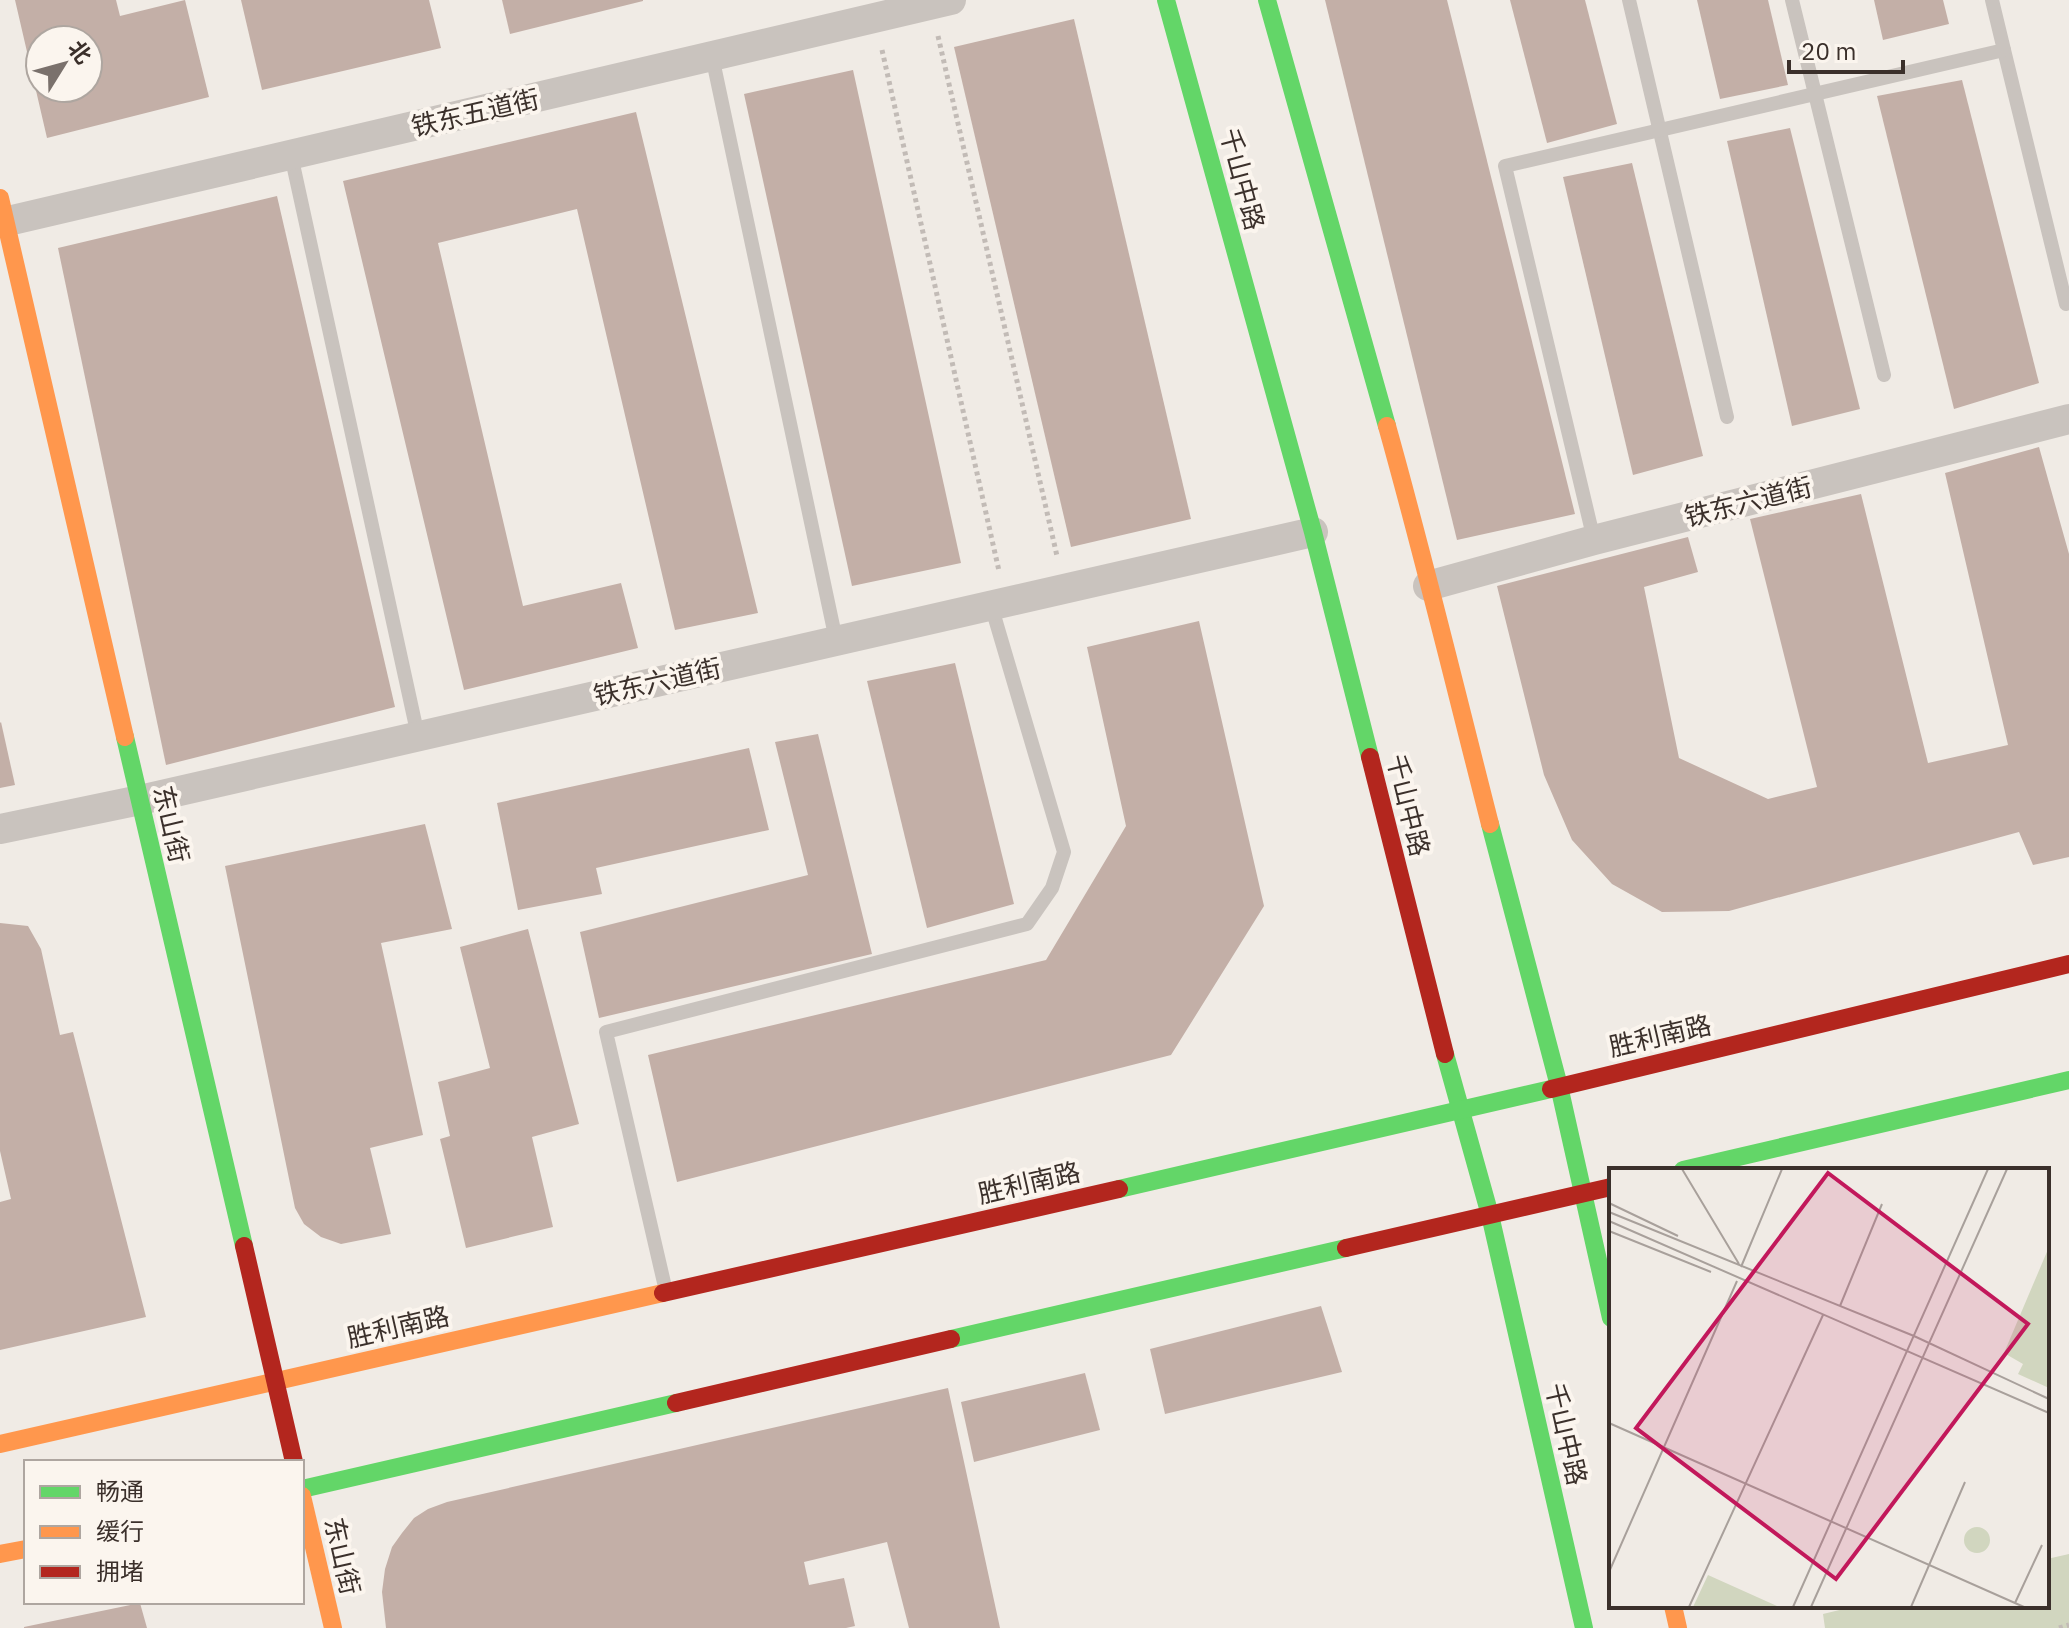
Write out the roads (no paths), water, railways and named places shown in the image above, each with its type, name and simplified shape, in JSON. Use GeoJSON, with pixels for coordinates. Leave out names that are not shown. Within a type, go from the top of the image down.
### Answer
{"type":"FeatureCollection","features":[{"type":"Feature","properties":{"kind":"main road","name":"千山中路"},"geometry":{"type":"LineString","coordinates":[[1166,0],[1313,532],[1460,1111],[1490,1215],[1584,1628]]}},
{"type":"Feature","properties":{"kind":"main road"},"geometry":{"type":"LineString","coordinates":[[1267,0],[1415,526],[1559,1086],[1609,1309]]}},
{"type":"Feature","properties":{"kind":"main road","name":"东山街"},"geometry":{"type":"LineString","coordinates":[[2,214],[294,1460]]}},
{"type":"Feature","properties":{"kind":"main road","name":"胜利南路"},"geometry":{"type":"LineString","coordinates":[[0,1444],[1460,1111],[2069,964]]}},
{"type":"Feature","properties":{"kind":"main road"},"geometry":{"type":"LineString","coordinates":[[1692,1168],[2069,1080]]}},
{"type":"Feature","properties":{"kind":"main road"},"geometry":{"type":"LineString","coordinates":[[304,1489],[1609,1187]]}},
{"type":"Feature","properties":{"kind":"main road","name":"东山街"},"geometry":{"type":"LineString","coordinates":[[304,1505],[333,1628]]}},
{"type":"Feature","properties":{"kind":"main road"},"geometry":{"type":"LineString","coordinates":[[0,1554],[24,1549]]}},
{"type":"Feature","properties":{"kind":"main road"},"geometry":{"type":"LineString","coordinates":[[1673,1608],[1678,1628]]}},
{"type":"Feature","properties":{"kind":"street","name":"铁东五道街"},"geometry":{"type":"LineString","coordinates":[[2,214],[291,155],[941,2]]}},
{"type":"Feature","properties":{"kind":"street","name":"铁东六道街"},"geometry":{"type":"LineString","coordinates":[[1428,586],[1594,540],[2069,419]]}},
{"type":"Feature","properties":{"kind":"street","name":"铁东六道街"},"geometry":{"type":"LineString","coordinates":[[0,829],[140,800],[1313,532]]}},
{"type":"Feature","properties":{"kind":"lane"},"geometry":{"type":"LineString","coordinates":[[1629,0],[1727,417]]}},
{"type":"Feature","properties":{"kind":"lane"},"geometry":{"type":"LineString","coordinates":[[1792,0],[1884,375]]}},
{"type":"Feature","properties":{"kind":"lane"},"geometry":{"type":"LineString","coordinates":[[1992,0],[2066,304]]}},
{"type":"Feature","properties":{"kind":"lane"},"geometry":{"type":"LineString","coordinates":[[1594,540],[1505,166],[2004,50]]}},
{"type":"Feature","properties":{"kind":"lane"},"geometry":{"type":"LineString","coordinates":[[712,56],[836,640]]}},
{"type":"Feature","properties":{"kind":"lane"},"geometry":{"type":"LineString","coordinates":[[291,155],[418,736]]}},
{"type":"Feature","properties":{"kind":"lane"},"geometry":{"type":"LineString","coordinates":[[666,1291],[606,1032],[1027,924],[1052,888],[1064,852],[998,604]]}}]}
